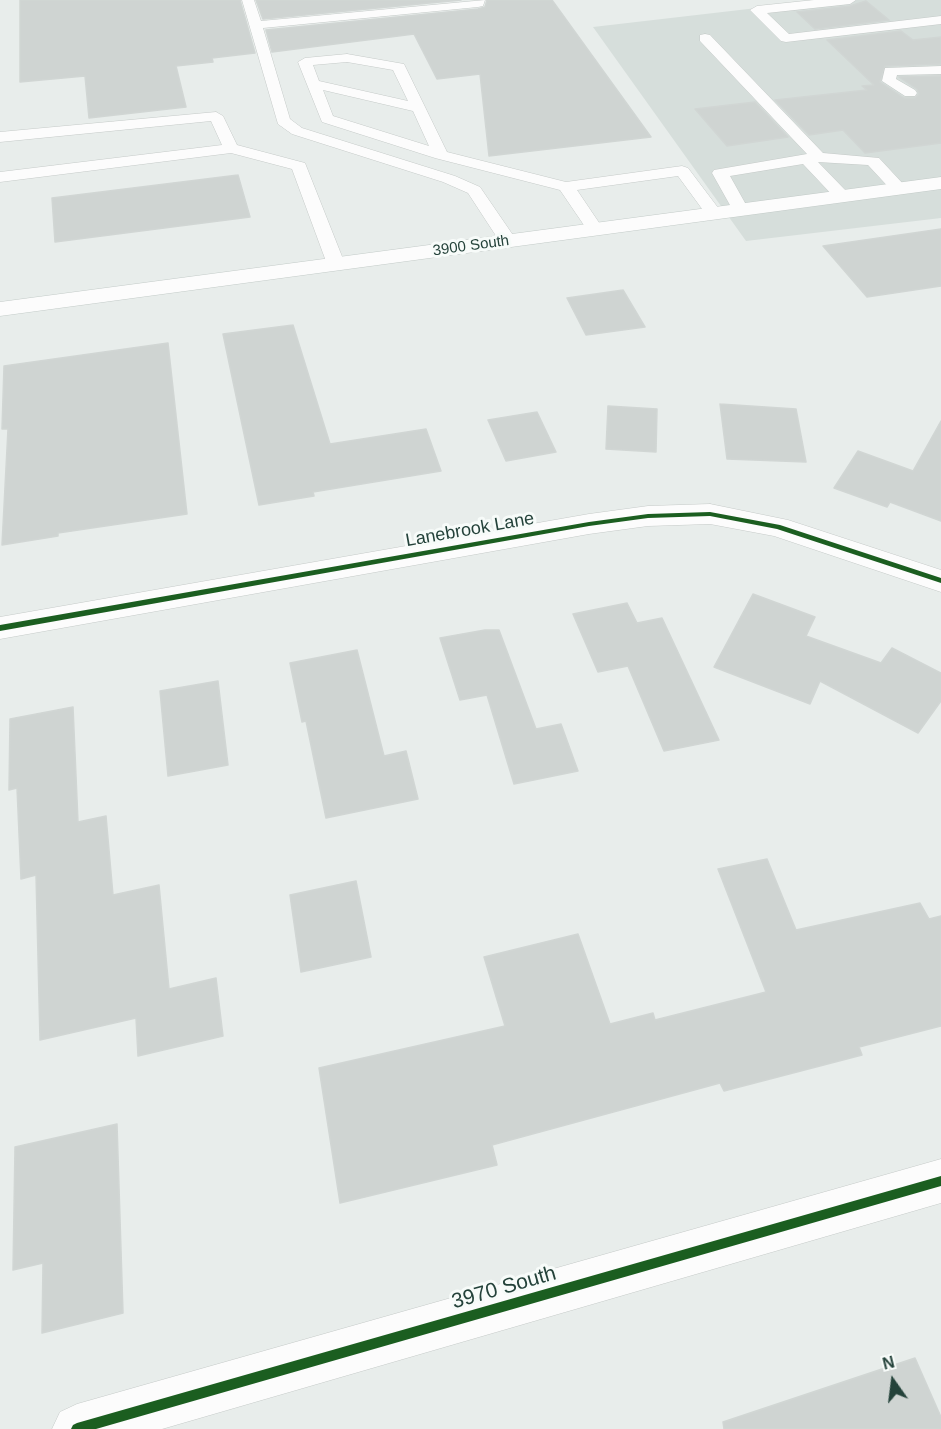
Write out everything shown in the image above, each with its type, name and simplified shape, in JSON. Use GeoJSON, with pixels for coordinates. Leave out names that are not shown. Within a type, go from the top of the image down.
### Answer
{"type":"FeatureCollection","features":[{"type":"Feature","properties":{"kind":"street","name":"3900 South"},"geometry":{"type":"LineString","coordinates":[[0,309],[941,183]]}},
{"type":"Feature","properties":{"kind":"street","name":"Lanebrook Lane"},"geometry":{"type":"LineString","coordinates":[[0,628],[589,524],[648,516],[710,514],[778,527],[941,581]]}},
{"type":"Feature","properties":{"kind":"street","name":"3970 South"},"geometry":{"type":"LineString","coordinates":[[77,1429],[941,1181]]}},
{"type":"Feature","properties":{"kind":"lane"},"geometry":{"type":"LineString","coordinates":[[248,0],[283,121],[297,131],[448,179],[474,190],[508,241]]}},
{"type":"Feature","properties":{"kind":"lane"},"geometry":{"type":"LineString","coordinates":[[256,25],[478,3],[479,0]]}},
{"type":"Feature","properties":{"kind":"lane"},"geometry":{"type":"LineString","coordinates":[[850,0],[757,10],[786,38],[941,20]]}},
{"type":"Feature","properties":{"kind":"lane"},"geometry":{"type":"LineString","coordinates":[[705,38],[812,158],[842,196]]}},
{"type":"Feature","properties":{"kind":"lane"},"geometry":{"type":"LineString","coordinates":[[441,155],[399,67],[347,58],[305,63],[327,119],[441,155],[566,187],[682,171],[714,213]]}},
{"type":"Feature","properties":{"kind":"lane"},"geometry":{"type":"LineString","coordinates":[[910,93],[889,81],[890,71],[941,70]]}},
{"type":"Feature","properties":{"kind":"lane"},"geometry":{"type":"LineString","coordinates":[[314,84],[419,108]]}},
{"type":"Feature","properties":{"kind":"lane"},"geometry":{"type":"LineString","coordinates":[[0,137],[216,116],[231,148]]}},
{"type":"Feature","properties":{"kind":"lane"},"geometry":{"type":"LineString","coordinates":[[0,177],[231,148],[299,166],[336,264]]}},
{"type":"Feature","properties":{"kind":"lane"},"geometry":{"type":"LineString","coordinates":[[741,210],[720,173],[812,158],[873,161],[899,189]]}},
{"type":"Feature","properties":{"kind":"lane"},"geometry":{"type":"LineString","coordinates":[[566,187],[596,230]]}},
{"type":"Feature","properties":{"kind":"shaded area"},"geometry":{"type":"Polygon","coordinates":[[[826,0],[941,0],[941,218],[746,241],[593,27],[826,0]]]}},
{"type":"Feature","properties":{"kind":"building"},"geometry":{"type":"Polygon","coordinates":[[[20,0],[240,0],[255,53],[212,58],[213,62],[176,66],[186,107],[89,118],[85,76],[20,82],[20,0]]]}},
{"type":"Feature","properties":{"kind":"building"},"geometry":{"type":"Polygon","coordinates":[[[256,0],[461,0],[263,19],[256,0]]]}},
{"type":"Feature","properties":{"kind":"building"},"geometry":{"type":"Polygon","coordinates":[[[487,0],[552,0],[651,137],[489,156],[480,74],[437,79],[414,34],[272,52],[266,30],[478,9],[485,7],[487,0]]]}},
{"type":"Feature","properties":{"kind":"building"},"geometry":{"type":"Polygon","coordinates":[[[866,1],[889,20],[815,29],[797,12],[850,6],[866,1]]]}},
{"type":"Feature","properties":{"kind":"building"},"geometry":{"type":"Polygon","coordinates":[[[901,31],[913,40],[941,37],[941,64],[885,66],[880,82],[904,98],[915,98],[919,94],[917,89],[899,77],[941,76],[941,143],[865,153],[843,130],[809,135],[775,100],[867,90],[862,86],[874,85],[827,40],[901,31]]]}},
{"type":"Feature","properties":{"kind":"building"},"geometry":{"type":"Polygon","coordinates":[[[755,102],[788,137],[727,146],[695,109],[755,102]]]}},
{"type":"Feature","properties":{"kind":"building"},"geometry":{"type":"Polygon","coordinates":[[[238,175],[250,217],[55,242],[52,198],[238,175]]]}},
{"type":"Feature","properties":{"kind":"building"},"geometry":{"type":"Polygon","coordinates":[[[941,229],[941,286],[867,297],[823,246],[941,229]]]}},
{"type":"Feature","properties":{"kind":"building"},"geometry":{"type":"Polygon","coordinates":[[[623,290],[645,327],[586,335],[567,298],[623,290]]]}},
{"type":"Feature","properties":{"kind":"building"},"geometry":{"type":"Polygon","coordinates":[[[293,325],[330,444],[426,429],[441,471],[313,492],[314,496],[259,505],[223,334],[293,325]]]}},
{"type":"Feature","properties":{"kind":"building"},"geometry":{"type":"Polygon","coordinates":[[[168,343],[187,514],[58,533],[58,536],[2,545],[8,429],[2,429],[4,366],[168,343]]]}},
{"type":"Feature","properties":{"kind":"building"},"geometry":{"type":"Polygon","coordinates":[[[720,404],[796,409],[806,462],[727,459],[720,404]]]}},
{"type":"Feature","properties":{"kind":"building"},"geometry":{"type":"Polygon","coordinates":[[[608,406],[657,409],[656,452],[606,449],[608,406]]]}},
{"type":"Feature","properties":{"kind":"building"},"geometry":{"type":"Polygon","coordinates":[[[537,412],[556,452],[506,461],[488,420],[537,412]]]}},
{"type":"Feature","properties":{"kind":"building"},"geometry":{"type":"Polygon","coordinates":[[[941,421],[941,521],[890,502],[887,507],[834,488],[858,451],[913,471],[941,421]]]}},
{"type":"Feature","properties":{"kind":"building"},"geometry":{"type":"Polygon","coordinates":[[[753,594],[815,617],[806,636],[881,663],[892,648],[941,673],[941,701],[918,733],[820,681],[810,704],[714,667],[753,594]]]}},
{"type":"Feature","properties":{"kind":"building"},"geometry":{"type":"Polygon","coordinates":[[[627,603],[637,623],[662,618],[719,740],[664,751],[628,666],[598,672],[573,614],[627,603]]]}},
{"type":"Feature","properties":{"kind":"building"},"geometry":{"type":"Polygon","coordinates":[[[485,630],[499,630],[536,729],[561,724],[578,771],[514,784],[487,695],[460,700],[440,638],[485,630]]]}},
{"type":"Feature","properties":{"kind":"building"},"geometry":{"type":"Polygon","coordinates":[[[357,650],[384,756],[406,751],[418,799],[326,818],[306,721],[302,722],[290,663],[357,650]]]}},
{"type":"Feature","properties":{"kind":"building"},"geometry":{"type":"Polygon","coordinates":[[[218,681],[228,765],[168,776],[160,691],[218,681]]]}},
{"type":"Feature","properties":{"kind":"building"},"geometry":{"type":"Polygon","coordinates":[[[73,707],[78,822],[106,816],[113,895],[159,885],[169,989],[216,978],[223,1036],[138,1056],[136,1018],[40,1040],[36,875],[21,879],[17,788],[9,790],[10,719],[73,707]]]}},
{"type":"Feature","properties":{"kind":"building"},"geometry":{"type":"Polygon","coordinates":[[[767,859],[796,930],[920,903],[929,919],[941,916],[941,1026],[859,1047],[862,1055],[724,1091],[720,1083],[492,1145],[497,1165],[340,1203],[319,1068],[505,1026],[484,957],[578,934],[610,1024],[653,1013],[655,1020],[766,992],[718,869],[767,859]]]}},
{"type":"Feature","properties":{"kind":"building"},"geometry":{"type":"Polygon","coordinates":[[[356,881],[371,957],[301,972],[290,895],[356,881]]]}},
{"type":"Feature","properties":{"kind":"building"},"geometry":{"type":"Polygon","coordinates":[[[117,1124],[123,1313],[42,1333],[43,1263],[13,1270],[15,1147],[117,1124]]]}},
{"type":"Feature","properties":{"kind":"building"},"geometry":{"type":"Polygon","coordinates":[[[915,1358],[941,1417],[941,1429],[724,1429],[723,1422],[915,1358]]]}},
{"type":"Feature","properties":{"kind":"cycle path"},"geometry":{"type":"LineString","coordinates":[[0,628],[589,524],[648,516],[710,514],[778,527],[941,581]]}},
{"type":"Feature","properties":{"kind":"cycle path"},"geometry":{"type":"LineString","coordinates":[[77,1429],[941,1181]]}}]}
